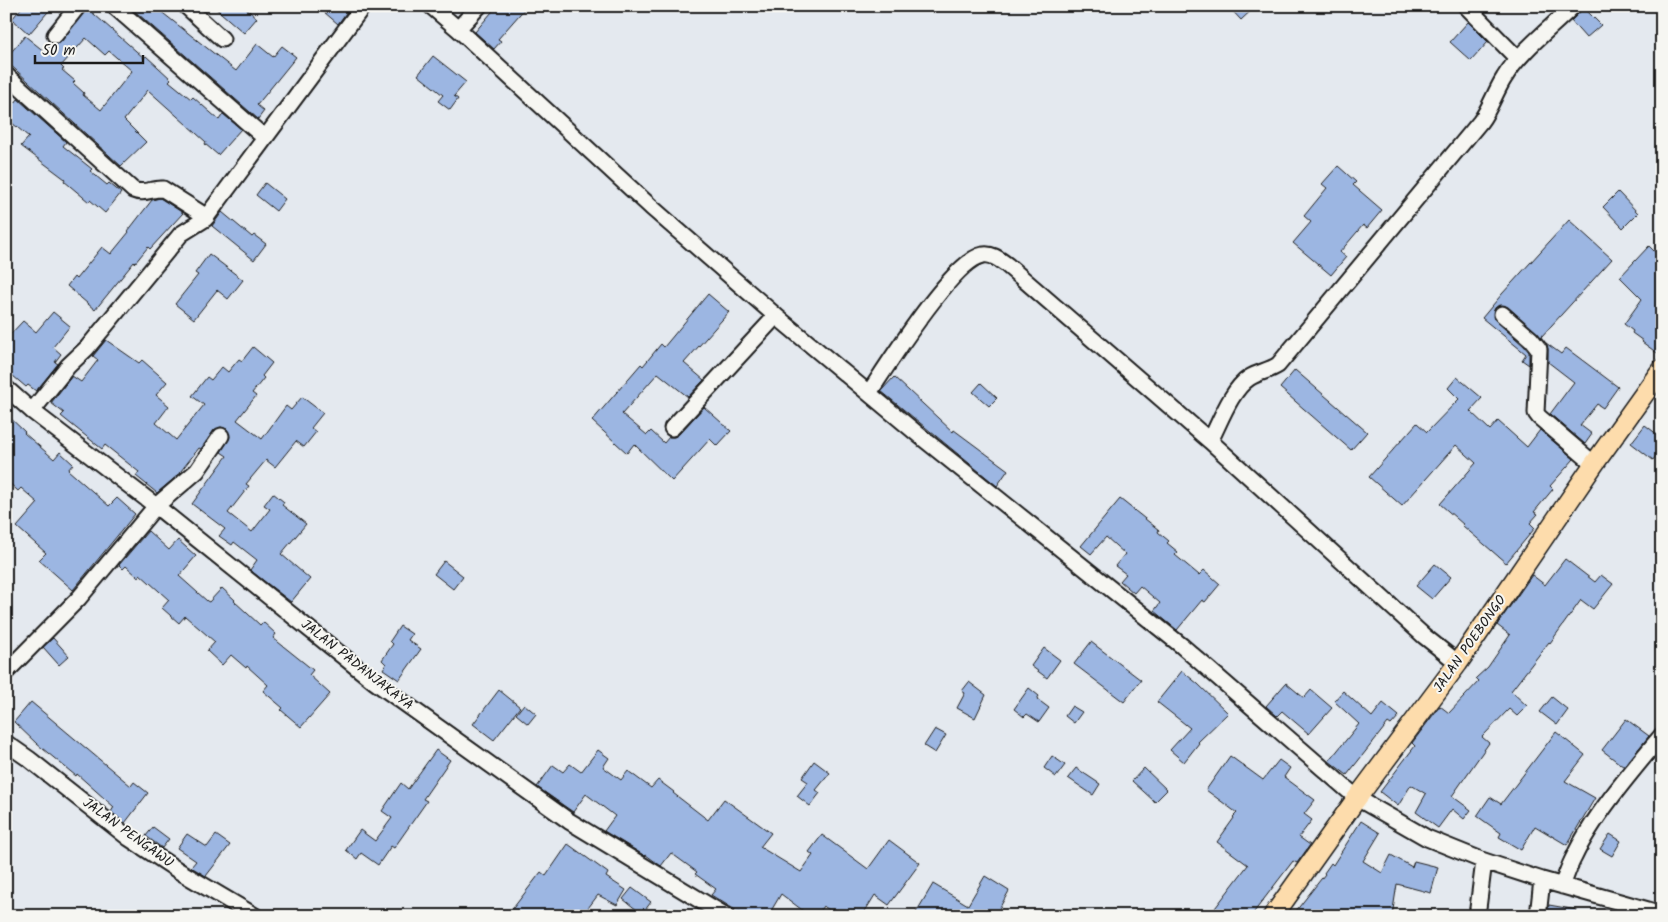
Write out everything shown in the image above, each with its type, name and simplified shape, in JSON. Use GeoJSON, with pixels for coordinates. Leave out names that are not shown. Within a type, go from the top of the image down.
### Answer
{"type":"FeatureCollection","features":[{"type":"Feature","properties":{"kind":"main road","name":"JALAN POEBONGO"},"geometry":{"type":"LineString","coordinates":[[1273,916],[1357,798],[1458,663],[1594,464],[1662,369]]}},
{"type":"Feature","properties":{"kind":"street"},"geometry":{"type":"LineString","coordinates":[[55,35],[78,6]]}},
{"type":"Feature","properties":{"kind":"street"},"geometry":{"type":"LineString","coordinates":[[114,6],[265,138]]}},
{"type":"Feature","properties":{"kind":"street"},"geometry":{"type":"LineString","coordinates":[[186,6],[222,39]]}},
{"type":"Feature","properties":{"kind":"street"},"geometry":{"type":"LineString","coordinates":[[32,411],[68,366],[88,348],[181,234],[200,224],[207,217],[364,6]]}},
{"type":"Feature","properties":{"kind":"street"},"geometry":{"type":"LineString","coordinates":[[431,6],[657,213],[776,316],[868,393],[1182,646],[1357,798],[1427,838],[1484,861],[1562,886],[1623,910],[1662,914]]}},
{"type":"Feature","properties":{"kind":"street"},"geometry":{"type":"LineString","coordinates":[[458,29],[479,6]]}},
{"type":"Feature","properties":{"kind":"street"},"geometry":{"type":"LineString","coordinates":[[1466,6],[1518,58]]}},
{"type":"Feature","properties":{"kind":"street"},"geometry":{"type":"LineString","coordinates":[[1210,441],[1239,387],[1252,376],[1278,365],[1487,114],[1504,78],[1518,58],[1573,6]]}},
{"type":"Feature","properties":{"kind":"street"},"geometry":{"type":"LineString","coordinates":[[6,76],[133,190],[140,193],[163,189],[207,217]]}},
{"type":"Feature","properties":{"kind":"street"},"geometry":{"type":"LineString","coordinates":[[868,393],[947,283],[969,261],[984,254],[991,255],[1007,265],[1210,441],[1424,636],[1458,663]]}},
{"type":"Feature","properties":{"kind":"street"},"geometry":{"type":"LineString","coordinates":[[1502,314],[1531,339],[1539,349],[1536,413],[1539,418],[1594,464]]}},
{"type":"Feature","properties":{"kind":"street"},"geometry":{"type":"LineString","coordinates":[[672,428],[776,316]]}},
{"type":"Feature","properties":{"kind":"street","name":"JALAN PADANJAKAYA"},"geometry":{"type":"LineString","coordinates":[[6,388],[32,411],[156,506],[375,682],[569,821],[726,916]]}},
{"type":"Feature","properties":{"kind":"street"},"geometry":{"type":"LineString","coordinates":[[6,672],[79,598],[156,506],[197,470],[221,436]]}},
{"type":"Feature","properties":{"kind":"street"},"geometry":{"type":"LineString","coordinates":[[1562,886],[1574,856],[1593,823],[1662,735]]}},
{"type":"Feature","properties":{"kind":"street","name":"JALAN PENGAWU"},"geometry":{"type":"LineString","coordinates":[[6,743],[129,838],[179,871],[255,916]]}},
{"type":"Feature","properties":{"kind":"street"},"geometry":{"type":"LineString","coordinates":[[1476,916],[1484,861]]}},
{"type":"Feature","properties":{"kind":"street"},"geometry":{"type":"LineString","coordinates":[[1538,916],[1542,880]]}},
{"type":"Feature","properties":{"kind":"building"},"geometry":{"type":"Polygon","coordinates":[[[23,6],[53,6],[29,34],[12,19],[23,6]]]}},
{"type":"Feature","properties":{"kind":"building"},"geometry":{"type":"Polygon","coordinates":[[[129,6],[154,6],[236,71],[257,44],[273,57],[282,46],[296,57],[257,105],[264,111],[258,119],[129,6]]]}},
{"type":"Feature","properties":{"kind":"building"},"geometry":{"type":"Polygon","coordinates":[[[213,6],[243,6],[257,18],[244,33],[213,6]]]}},
{"type":"Feature","properties":{"kind":"building"},"geometry":{"type":"Polygon","coordinates":[[[317,6],[351,6],[338,24],[317,6]]]}},
{"type":"Feature","properties":{"kind":"building"},"geometry":{"type":"Polygon","coordinates":[[[497,6],[527,6],[498,39],[501,41],[494,49],[475,32],[497,6]]]}},
{"type":"Feature","properties":{"kind":"building"},"geometry":{"type":"Polygon","coordinates":[[[1228,6],[1256,6],[1241,20],[1228,6]]]}},
{"type":"Feature","properties":{"kind":"building"},"geometry":{"type":"Polygon","coordinates":[[[1582,6],[1601,25],[1586,38],[1571,21],[1580,12],[1582,6]]]}},
{"type":"Feature","properties":{"kind":"building"},"geometry":{"type":"Polygon","coordinates":[[[87,8],[144,58],[146,56],[171,79],[169,81],[191,99],[193,97],[219,120],[223,114],[241,129],[218,155],[148,90],[124,120],[146,142],[121,166],[6,61],[6,58],[25,36],[45,52],[52,44],[59,43],[87,8]],[[86,38],[61,66],[64,69],[62,70],[75,81],[73,83],[84,93],[83,95],[101,110],[132,71],[109,51],[105,55],[86,38]]]}},
{"type":"Feature","properties":{"kind":"building"},"geometry":{"type":"Polygon","coordinates":[[[1468,22],[1488,42],[1471,61],[1450,42],[1468,22]]]}},
{"type":"Feature","properties":{"kind":"building"},"geometry":{"type":"Polygon","coordinates":[[[433,56],[466,82],[454,96],[458,99],[450,110],[438,101],[443,95],[418,75],[433,56]]]}},
{"type":"Feature","properties":{"kind":"building"},"geometry":{"type":"Polygon","coordinates":[[[6,96],[15,103],[18,99],[66,142],[63,146],[92,169],[90,171],[107,185],[109,183],[121,193],[105,213],[64,181],[65,179],[21,146],[29,137],[6,118],[6,96]]]}},
{"type":"Feature","properties":{"kind":"building"},"geometry":{"type":"Polygon","coordinates":[[[1338,166],[1356,182],[1353,185],[1382,210],[1367,228],[1363,225],[1340,252],[1346,257],[1331,275],[1293,243],[1311,222],[1304,216],[1327,188],[1322,184],[1338,166]]]}},
{"type":"Feature","properties":{"kind":"building"},"geometry":{"type":"Polygon","coordinates":[[[265,183],[285,199],[276,211],[256,195],[265,183]]]}},
{"type":"Feature","properties":{"kind":"building"},"geometry":{"type":"Polygon","coordinates":[[[1618,192],[1638,213],[1623,228],[1603,207],[1618,192]]]}},
{"type":"Feature","properties":{"kind":"building"},"geometry":{"type":"Polygon","coordinates":[[[160,198],[183,213],[150,249],[148,247],[134,262],[95,310],[67,286],[74,277],[76,279],[102,247],[111,254],[152,200],[160,198]]]}},
{"type":"Feature","properties":{"kind":"building"},"geometry":{"type":"Polygon","coordinates":[[[222,212],[252,237],[254,235],[266,244],[254,260],[212,226],[222,212]]]}},
{"type":"Feature","properties":{"kind":"building"},"geometry":{"type":"Polygon","coordinates":[[[1569,220],[1612,259],[1541,337],[1508,307],[1499,305],[1495,308],[1493,317],[1496,321],[1529,352],[1529,365],[1522,360],[1526,354],[1482,318],[1569,220]]]}},
{"type":"Feature","properties":{"kind":"building"},"geometry":{"type":"Polygon","coordinates":[[[1649,246],[1662,259],[1662,347],[1657,353],[1642,342],[1624,324],[1642,299],[1620,277],[1649,246]]]}},
{"type":"Feature","properties":{"kind":"building"},"geometry":{"type":"Polygon","coordinates":[[[209,254],[243,280],[228,299],[217,290],[194,319],[175,304],[198,275],[195,273],[209,254]]]}},
{"type":"Feature","properties":{"kind":"building"},"geometry":{"type":"Polygon","coordinates":[[[708,294],[729,312],[684,363],[704,380],[688,397],[658,373],[622,414],[647,435],[651,431],[664,443],[669,437],[679,434],[704,407],[731,431],[717,446],[710,439],[672,481],[634,444],[627,453],[592,421],[641,364],[643,366],[661,344],[664,347],[708,294]]]}},
{"type":"Feature","properties":{"kind":"building"},"geometry":{"type":"Polygon","coordinates":[[[53,312],[70,326],[53,347],[61,354],[55,362],[58,364],[36,391],[28,385],[26,387],[6,370],[6,339],[23,321],[36,332],[53,312]]]}},
{"type":"Feature","properties":{"kind":"building"},"geometry":{"type":"Polygon","coordinates":[[[106,340],[139,363],[142,360],[167,382],[156,395],[169,406],[156,423],[176,440],[204,405],[192,396],[207,377],[211,380],[222,367],[228,372],[239,359],[242,361],[253,347],[272,363],[262,376],[264,378],[252,393],[256,396],[237,420],[262,439],[286,406],[291,410],[302,397],[323,413],[311,428],[316,432],[304,447],[296,441],[275,467],[266,460],[246,484],[249,486],[228,513],[252,532],[270,509],[264,505],[273,493],[284,502],[282,505],[306,524],[281,554],[310,579],[291,602],[250,570],[257,560],[234,542],[232,545],[219,536],[225,529],[192,504],[227,456],[221,452],[230,437],[227,429],[221,427],[214,430],[201,449],[199,448],[177,476],[157,493],[136,476],[139,472],[105,445],[102,449],[61,416],[64,413],[51,403],[72,376],[81,382],[98,360],[93,356],[106,340]]]}},
{"type":"Feature","properties":{"kind":"building"},"geometry":{"type":"Polygon","coordinates":[[[1546,343],[1561,354],[1566,348],[1618,387],[1603,408],[1597,404],[1580,425],[1592,434],[1585,444],[1550,414],[1574,382],[1548,362],[1546,343]]]}},
{"type":"Feature","properties":{"kind":"building"},"geometry":{"type":"Polygon","coordinates":[[[1295,370],[1367,432],[1351,450],[1280,388],[1295,370]]]}},
{"type":"Feature","properties":{"kind":"building"},"geometry":{"type":"Polygon","coordinates":[[[894,377],[953,432],[954,430],[1008,470],[997,486],[881,391],[894,377]]]}},
{"type":"Feature","properties":{"kind":"building"},"geometry":{"type":"Polygon","coordinates":[[[1457,377],[1482,398],[1470,411],[1490,430],[1498,421],[1527,447],[1540,430],[1574,459],[1550,486],[1553,489],[1534,512],[1538,514],[1530,523],[1535,528],[1506,563],[1440,504],[1476,463],[1456,445],[1402,506],[1369,477],[1417,423],[1427,432],[1459,399],[1448,388],[1457,377]]]}},
{"type":"Feature","properties":{"kind":"building"},"geometry":{"type":"Polygon","coordinates":[[[981,383],[997,398],[989,406],[973,392],[981,383]]]}},
{"type":"Feature","properties":{"kind":"building"},"geometry":{"type":"Polygon","coordinates":[[[6,414],[24,433],[54,459],[60,452],[73,464],[68,470],[109,506],[117,498],[135,514],[73,590],[39,560],[46,553],[17,527],[38,503],[21,488],[18,491],[6,480],[6,414]]]}},
{"type":"Feature","properties":{"kind":"building"},"geometry":{"type":"Polygon","coordinates":[[[1645,425],[1662,438],[1662,448],[1653,460],[1631,443],[1645,425]]]}},
{"type":"Feature","properties":{"kind":"building"},"geometry":{"type":"Polygon","coordinates":[[[1120,499],[1159,530],[1158,532],[1169,541],[1167,543],[1178,552],[1175,555],[1199,575],[1204,570],[1220,584],[1205,602],[1202,600],[1177,630],[1154,611],[1160,603],[1140,586],[1134,593],[1120,581],[1126,574],[1115,566],[1125,554],[1106,537],[1091,554],[1081,546],[1120,499]]]}},
{"type":"Feature","properties":{"kind":"building"},"geometry":{"type":"Polygon","coordinates":[[[148,531],[169,550],[178,540],[196,556],[179,576],[207,601],[209,602],[222,588],[260,625],[263,622],[276,634],[273,638],[313,670],[309,675],[330,694],[301,727],[263,691],[268,685],[247,666],[246,668],[231,655],[222,665],[207,651],[215,642],[185,616],[179,623],[162,608],[169,600],[140,574],[138,577],[126,566],[123,569],[119,565],[148,531]]]}},
{"type":"Feature","properties":{"kind":"building"},"geometry":{"type":"Polygon","coordinates":[[[1565,559],[1595,582],[1601,575],[1613,584],[1593,609],[1581,600],[1550,643],[1511,691],[1527,706],[1517,716],[1509,709],[1482,737],[1489,743],[1452,796],[1471,810],[1464,819],[1452,809],[1438,828],[1416,812],[1426,794],[1411,785],[1398,806],[1380,792],[1415,746],[1412,743],[1440,706],[1449,713],[1479,681],[1476,678],[1488,667],[1510,635],[1497,625],[1532,575],[1545,585],[1565,559]]]}},
{"type":"Feature","properties":{"kind":"building"},"geometry":{"type":"Polygon","coordinates":[[[444,561],[463,576],[453,589],[434,574],[444,561]]]}},
{"type":"Feature","properties":{"kind":"building"},"geometry":{"type":"Polygon","coordinates":[[[1435,564],[1451,577],[1432,599],[1416,586],[1435,564]]]}},
{"type":"Feature","properties":{"kind":"building"},"geometry":{"type":"Polygon","coordinates":[[[400,626],[412,634],[408,640],[421,649],[399,680],[383,669],[386,664],[382,660],[393,644],[390,641],[400,626]]]}},
{"type":"Feature","properties":{"kind":"building"},"geometry":{"type":"Polygon","coordinates":[[[53,638],[69,656],[59,665],[43,647],[53,638]]]}},
{"type":"Feature","properties":{"kind":"building"},"geometry":{"type":"Polygon","coordinates":[[[1091,642],[1141,680],[1124,702],[1074,664],[1091,642]]]}},
{"type":"Feature","properties":{"kind":"building"},"geometry":{"type":"Polygon","coordinates":[[[1044,648],[1060,660],[1047,678],[1031,666],[1044,648]]]}},
{"type":"Feature","properties":{"kind":"building"},"geometry":{"type":"Polygon","coordinates":[[[1182,671],[1228,713],[1198,742],[1184,762],[1170,750],[1190,728],[1157,702],[1182,671]]]}},
{"type":"Feature","properties":{"kind":"building"},"geometry":{"type":"Polygon","coordinates":[[[969,682],[986,695],[975,718],[957,708],[965,693],[962,691],[969,682]]]}},
{"type":"Feature","properties":{"kind":"building"},"geometry":{"type":"Polygon","coordinates":[[[1286,683],[1304,698],[1311,690],[1332,708],[1309,734],[1282,711],[1277,716],[1266,706],[1286,683]]]}},
{"type":"Feature","properties":{"kind":"building"},"geometry":{"type":"Polygon","coordinates":[[[1029,688],[1039,696],[1037,699],[1049,708],[1039,722],[1027,714],[1024,717],[1014,709],[1029,688]]]}},
{"type":"Feature","properties":{"kind":"building"},"geometry":{"type":"Polygon","coordinates":[[[499,690],[520,707],[494,740],[473,724],[499,690]]]}},
{"type":"Feature","properties":{"kind":"building"},"geometry":{"type":"Polygon","coordinates":[[[1343,691],[1372,717],[1383,703],[1399,716],[1391,725],[1388,723],[1347,775],[1329,761],[1359,724],[1334,701],[1343,691]]]}},
{"type":"Feature","properties":{"kind":"building"},"geometry":{"type":"Polygon","coordinates":[[[1552,697],[1568,710],[1557,725],[1540,712],[1552,697]]]}},
{"type":"Feature","properties":{"kind":"building"},"geometry":{"type":"Polygon","coordinates":[[[31,702],[131,786],[134,782],[148,793],[125,823],[111,812],[114,807],[77,774],[76,776],[37,744],[14,722],[31,702]]]}},
{"type":"Feature","properties":{"kind":"building"},"geometry":{"type":"Polygon","coordinates":[[[524,704],[536,714],[528,724],[516,714],[524,704]]]}},
{"type":"Feature","properties":{"kind":"building"},"geometry":{"type":"Polygon","coordinates":[[[1072,706],[1082,712],[1074,723],[1065,716],[1072,706]]]}},
{"type":"Feature","properties":{"kind":"building"},"geometry":{"type":"Polygon","coordinates":[[[1626,719],[1649,736],[1624,767],[1602,750],[1626,719]]]}},
{"type":"Feature","properties":{"kind":"building"},"geometry":{"type":"Polygon","coordinates":[[[935,729],[946,735],[935,753],[924,746],[935,729]]]}},
{"type":"Feature","properties":{"kind":"building"},"geometry":{"type":"Polygon","coordinates":[[[1556,732],[1585,755],[1565,781],[1595,798],[1567,845],[1535,826],[1521,850],[1499,837],[1501,833],[1477,816],[1490,797],[1501,804],[1556,732]]]}},
{"type":"Feature","properties":{"kind":"building"},"geometry":{"type":"Polygon","coordinates":[[[436,750],[450,760],[423,799],[427,801],[394,848],[391,846],[378,865],[361,853],[357,859],[346,850],[360,830],[375,841],[392,818],[382,811],[401,783],[408,789],[436,750]]]}},
{"type":"Feature","properties":{"kind":"building"},"geometry":{"type":"Polygon","coordinates":[[[598,750],[609,758],[603,767],[621,780],[628,771],[651,788],[658,780],[708,820],[724,799],[771,833],[760,847],[801,872],[813,855],[809,852],[822,835],[868,869],[889,840],[920,863],[889,905],[875,895],[862,916],[839,916],[823,906],[816,916],[810,916],[781,894],[768,916],[745,916],[711,895],[716,889],[671,853],[661,866],[646,855],[604,831],[615,816],[586,794],[573,812],[537,787],[553,765],[563,772],[570,764],[581,772],[598,750]]]}},
{"type":"Feature","properties":{"kind":"building"},"geometry":{"type":"Polygon","coordinates":[[[1052,756],[1065,765],[1056,777],[1044,768],[1052,756]]]}},
{"type":"Feature","properties":{"kind":"building"},"geometry":{"type":"Polygon","coordinates":[[[1230,756],[1263,780],[1279,760],[1290,768],[1284,777],[1315,800],[1304,814],[1312,820],[1299,837],[1310,845],[1297,863],[1293,861],[1251,916],[1209,916],[1248,865],[1217,842],[1237,813],[1206,790],[1230,756]]]}},
{"type":"Feature","properties":{"kind":"building"},"geometry":{"type":"Polygon","coordinates":[[[814,761],[830,773],[816,790],[820,793],[810,806],[797,796],[808,782],[802,778],[814,761]]]}},
{"type":"Feature","properties":{"kind":"building"},"geometry":{"type":"Polygon","coordinates":[[[1076,768],[1100,784],[1093,795],[1068,778],[1076,768]]]}},
{"type":"Feature","properties":{"kind":"building"},"geometry":{"type":"Polygon","coordinates":[[[1144,768],[1167,790],[1155,802],[1132,781],[1144,768]]]}},
{"type":"Feature","properties":{"kind":"building"},"geometry":{"type":"Polygon","coordinates":[[[1361,821],[1380,833],[1363,861],[1382,873],[1391,855],[1412,867],[1414,861],[1438,867],[1431,893],[1397,884],[1392,916],[1292,916],[1325,874],[1331,863],[1333,865],[1361,821]]]}},
{"type":"Feature","properties":{"kind":"building"},"geometry":{"type":"Polygon","coordinates":[[[153,827],[169,839],[162,848],[146,836],[153,827]]]}},
{"type":"Feature","properties":{"kind":"building"},"geometry":{"type":"Polygon","coordinates":[[[187,834],[207,847],[216,835],[230,845],[206,876],[191,867],[196,861],[177,848],[187,834]]]}},
{"type":"Feature","properties":{"kind":"building"},"geometry":{"type":"Polygon","coordinates":[[[1610,834],[1621,841],[1612,856],[1600,849],[1610,834]]]}},
{"type":"Feature","properties":{"kind":"building"},"geometry":{"type":"Polygon","coordinates":[[[568,844],[608,873],[606,877],[626,890],[617,905],[598,895],[582,916],[507,916],[541,872],[546,876],[568,844]]]}},
{"type":"Feature","properties":{"kind":"building"},"geometry":{"type":"Polygon","coordinates":[[[985,876],[1009,891],[995,916],[914,916],[933,884],[968,905],[985,876]]]}},
{"type":"Feature","properties":{"kind":"building"},"geometry":{"type":"Polygon","coordinates":[[[632,888],[651,902],[642,914],[623,899],[632,888]]]}},
{"type":"Feature","properties":{"kind":"building"},"geometry":{"type":"Polygon","coordinates":[[[1549,905],[1577,910],[1576,916],[1547,916],[1549,905]]]}}]}
